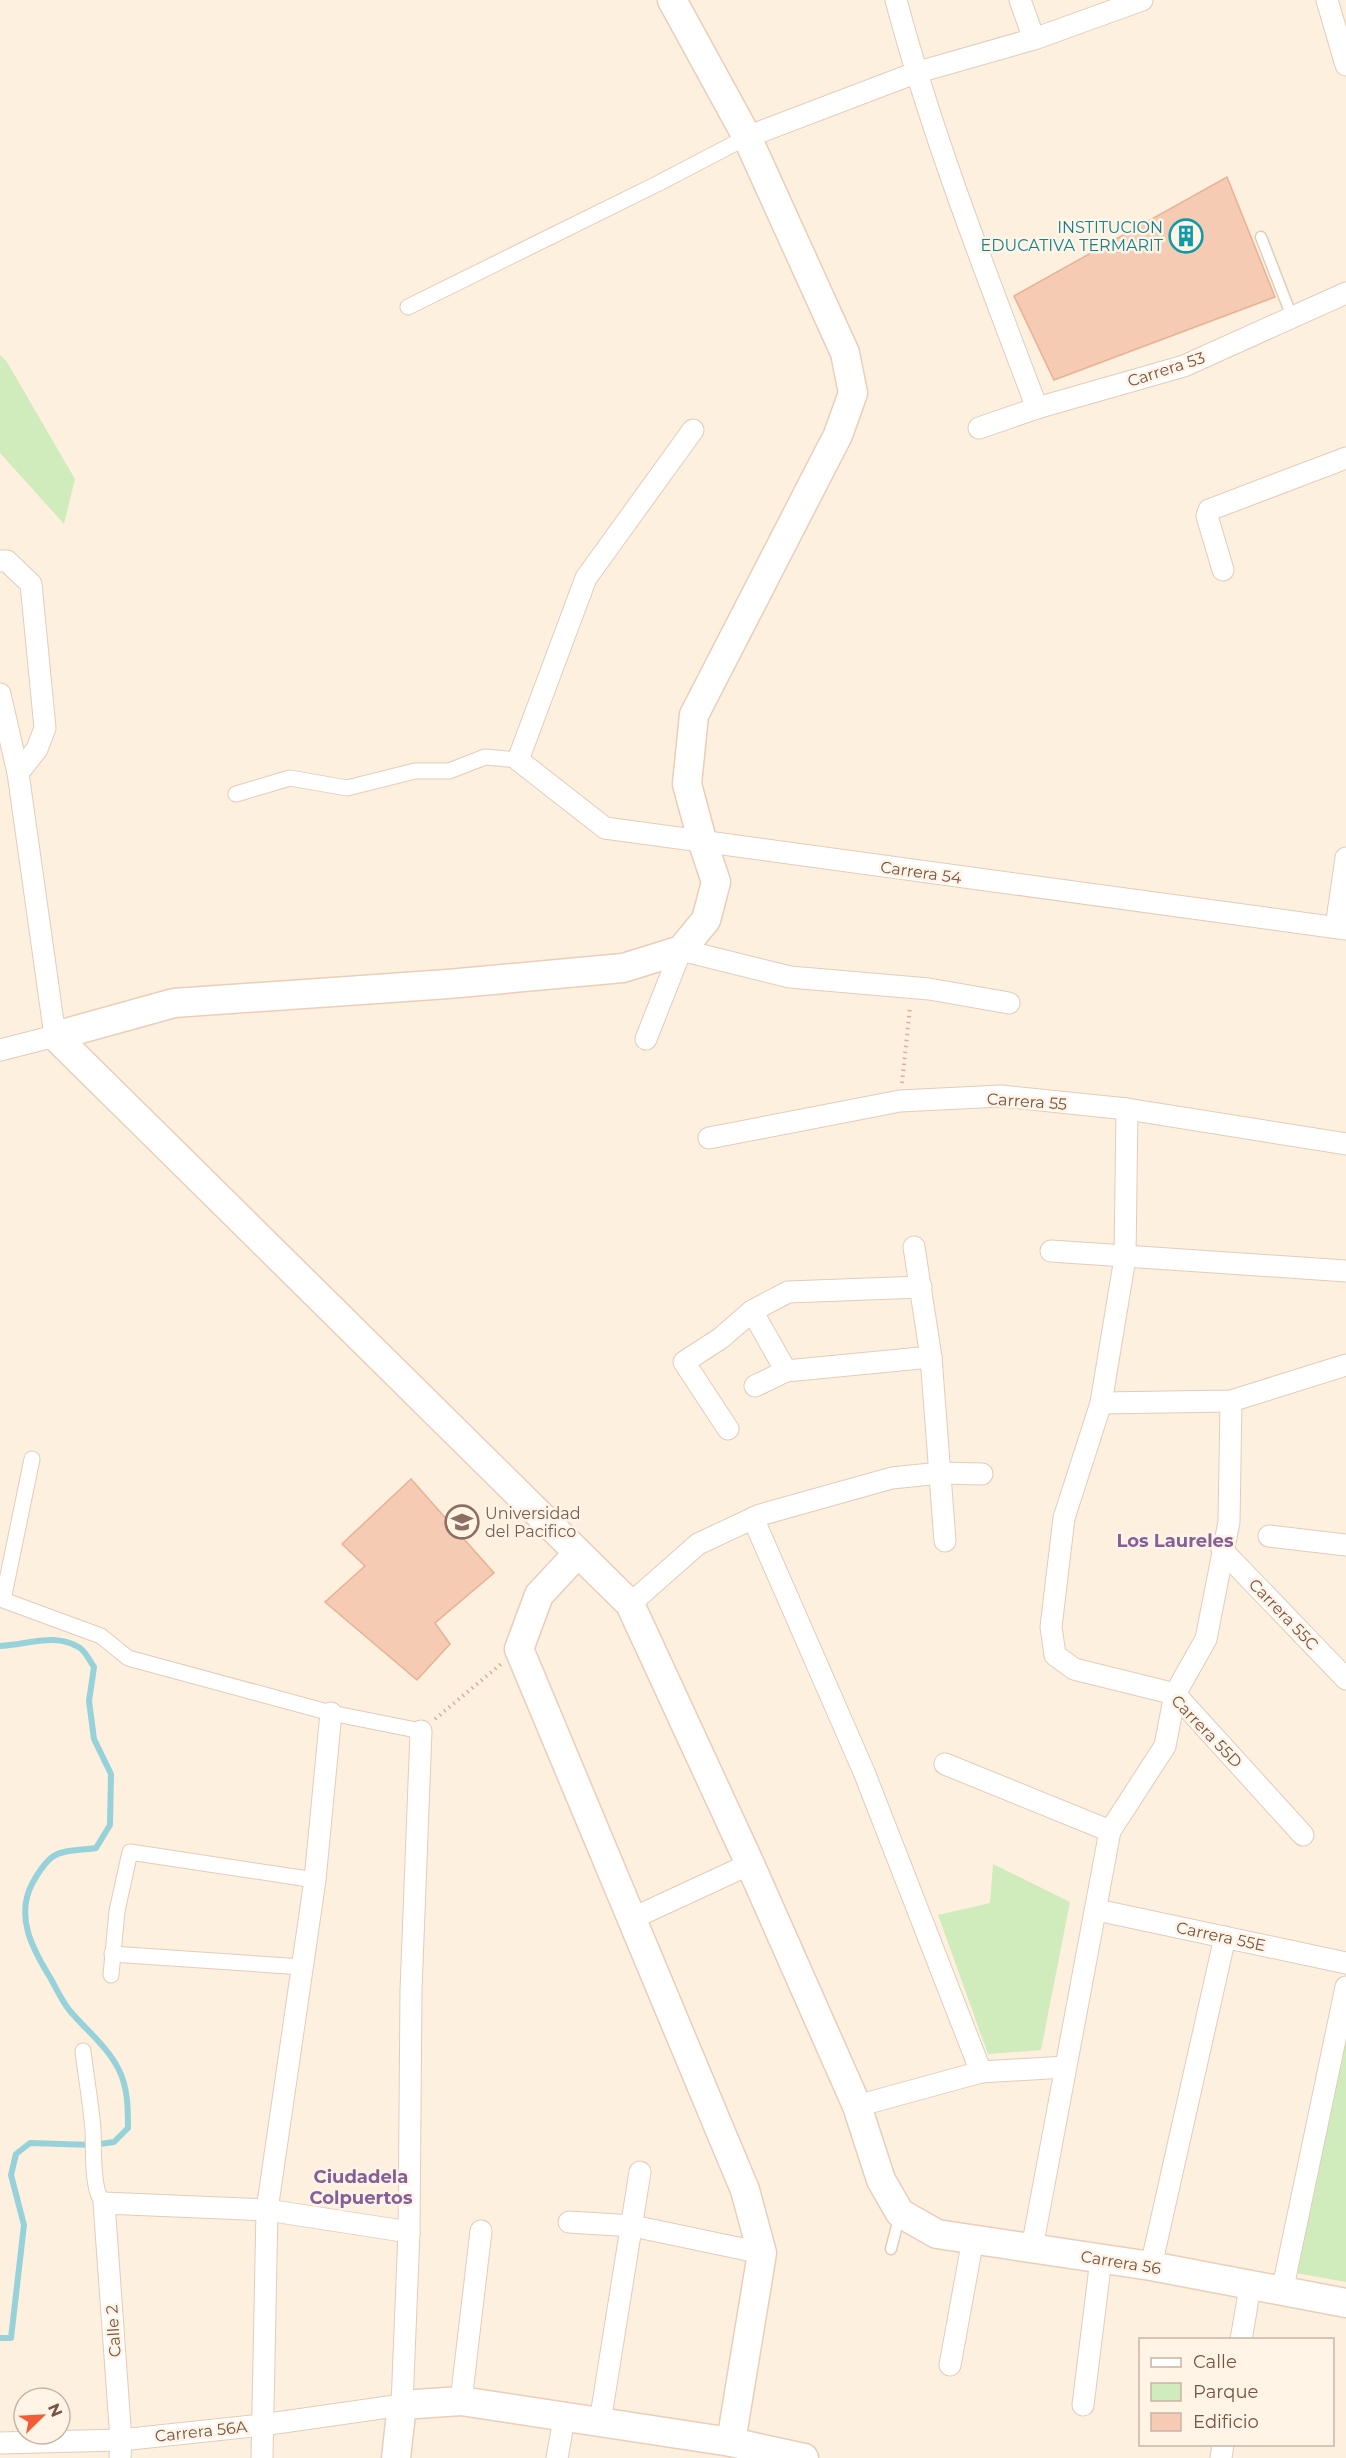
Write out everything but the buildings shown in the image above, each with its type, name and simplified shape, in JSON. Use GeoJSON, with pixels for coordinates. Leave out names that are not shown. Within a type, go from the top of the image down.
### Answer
{"type":"FeatureCollection","features":[{"type":"Feature","properties":{"kind":"main road"},"geometry":{"type":"LineString","coordinates":[[672,0],[747,137],[845,353],[853,393],[838,435],[694,715],[687,784],[716,882],[706,920],[681,950],[623,968],[448,984],[174,1003],[55,1036],[630,1604],[750,1864],[857,2106],[881,2181],[900,2213]]}},
{"type":"Feature","properties":{"kind":"main road"},"geometry":{"type":"LineString","coordinates":[[578,1553],[539,1595],[519,1649],[745,2190],[762,2253],[731,2442]]}},
{"type":"Feature","properties":{"kind":"main road","name":"Carrera 56"},"geometry":{"type":"LineString","coordinates":[[900,2213],[937,2234],[1151,2266],[1346,2303]]}},
{"type":"Feature","properties":{"kind":"main road"},"geometry":{"type":"LineString","coordinates":[[396,2458],[402,2405],[461,2401],[564,2419],[600,2422],[731,2442],[804,2458]]}},
{"type":"Feature","properties":{"kind":"street"},"geometry":{"type":"LineString","coordinates":[[896,0],[915,73],[973,238],[1037,408]]}},
{"type":"Feature","properties":{"kind":"street"},"geometry":{"type":"LineString","coordinates":[[1020,0],[1034,39]]}},
{"type":"Feature","properties":{"kind":"street"},"geometry":{"type":"LineString","coordinates":[[1328,0],[1346,65]]}},
{"type":"Feature","properties":{"kind":"street"},"geometry":{"type":"LineString","coordinates":[[408,307],[747,137],[915,73],[1034,39],[1132,2]]}},
{"type":"Feature","properties":{"kind":"street","name":"Carrera 53"},"geometry":{"type":"LineString","coordinates":[[979,428],[1037,408],[1184,366],[1346,293]]}},
{"type":"Feature","properties":{"kind":"street"},"geometry":{"type":"LineString","coordinates":[[236,794],[290,778],[347,788],[415,771],[449,771],[485,757],[519,760],[586,578],[693,430]]}},
{"type":"Feature","properties":{"kind":"street"},"geometry":{"type":"LineString","coordinates":[[1223,570],[1207,516],[1209,510],[1346,458]]}},
{"type":"Feature","properties":{"kind":"street"},"geometry":{"type":"LineString","coordinates":[[0,561],[7,561],[31,584],[45,728],[37,749],[18,773]]}},
{"type":"Feature","properties":{"kind":"street"},"geometry":{"type":"LineString","coordinates":[[0,694],[18,773],[55,1036],[0,1050]]}},
{"type":"Feature","properties":{"kind":"street","name":"Carrera 54"},"geometry":{"type":"LineString","coordinates":[[519,760],[605,828],[1341,928]]}},
{"type":"Feature","properties":{"kind":"street"},"geometry":{"type":"LineString","coordinates":[[1341,928],[1346,858]]}},
{"type":"Feature","properties":{"kind":"street"},"geometry":{"type":"LineString","coordinates":[[646,1039],[681,950],[790,977],[912,988],[1009,1003]]}},
{"type":"Feature","properties":{"kind":"street","name":"Carrera 55"},"geometry":{"type":"LineString","coordinates":[[709,1138],[900,1101],[1000,1096],[1128,1109],[1346,1144]]}},
{"type":"Feature","properties":{"kind":"street"},"geometry":{"type":"LineString","coordinates":[[1128,1109],[1125,1258],[1101,1403],[1231,1401],[1346,1365]]}},
{"type":"Feature","properties":{"kind":"street"},"geometry":{"type":"LineString","coordinates":[[914,1247],[931,1357],[945,1541]]}},
{"type":"Feature","properties":{"kind":"street"},"geometry":{"type":"LineString","coordinates":[[1051,1251],[1125,1258],[1346,1271]]}},
{"type":"Feature","properties":{"kind":"street"},"geometry":{"type":"LineString","coordinates":[[728,1429],[684,1362],[721,1338],[752,1311],[788,1292],[921,1287]]}},
{"type":"Feature","properties":{"kind":"street"},"geometry":{"type":"LineString","coordinates":[[752,1311],[786,1371]]}},
{"type":"Feature","properties":{"kind":"street"},"geometry":{"type":"LineString","coordinates":[[755,1386],[786,1371],[931,1357]]}},
{"type":"Feature","properties":{"kind":"street"},"geometry":{"type":"LineString","coordinates":[[1032,2248],[1110,1831],[1165,1746],[1175,1694],[1206,1640],[1228,1522],[1231,1401]]}},
{"type":"Feature","properties":{"kind":"street","name":"Carrera 55D"},"geometry":{"type":"LineString","coordinates":[[1101,1403],[1064,1518],[1052,1627],[1054,1655],[1074,1669],[1175,1694],[1303,1835]]}},
{"type":"Feature","properties":{"kind":"street"},"geometry":{"type":"LineString","coordinates":[[32,1459],[3,1600],[100,1636],[128,1658],[331,1713],[421,1731],[411,1990],[409,2232],[402,2405]]}},
{"type":"Feature","properties":{"kind":"street"},"geometry":{"type":"LineString","coordinates":[[630,1604],[698,1544],[753,1518],[892,1478],[940,1473],[982,1474]]}},
{"type":"Feature","properties":{"kind":"street"},"geometry":{"type":"LineString","coordinates":[[753,1518],[864,1772],[981,2072]]}},
{"type":"Feature","properties":{"kind":"street"},"geometry":{"type":"LineString","coordinates":[[1269,1536],[1346,1545]]}},
{"type":"Feature","properties":{"kind":"street","name":"Carrera 55C"},"geometry":{"type":"LineString","coordinates":[[1222,1550],[1346,1679]]}},
{"type":"Feature","properties":{"kind":"street"},"geometry":{"type":"LineString","coordinates":[[262,2458],[267,2210],[315,1880],[331,1713]]}},
{"type":"Feature","properties":{"kind":"street"},"geometry":{"type":"LineString","coordinates":[[945,1764],[1110,1831]]}},
{"type":"Feature","properties":{"kind":"street"},"geometry":{"type":"LineString","coordinates":[[111,1975],[117,1911],[130,1852],[315,1880]]}},
{"type":"Feature","properties":{"kind":"street"},"geometry":{"type":"LineString","coordinates":[[630,1919],[750,1864]]}},
{"type":"Feature","properties":{"kind":"street","name":"Carrera 55E"},"geometry":{"type":"LineString","coordinates":[[1097,1910],[1346,1963]]}},
{"type":"Feature","properties":{"kind":"street"},"geometry":{"type":"LineString","coordinates":[[1151,2266],[1225,1937]]}},
{"type":"Feature","properties":{"kind":"street"},"geometry":{"type":"LineString","coordinates":[[112,1954],[303,1967]]}},
{"type":"Feature","properties":{"kind":"street"},"geometry":{"type":"LineString","coordinates":[[1282,2292],[1346,1987]]}},
{"type":"Feature","properties":{"kind":"street"},"geometry":{"type":"LineString","coordinates":[[83,2051],[93,2130],[94,2163],[100,2200],[104,2203],[267,2210],[409,2232]]}},
{"type":"Feature","properties":{"kind":"street"},"geometry":{"type":"LineString","coordinates":[[857,2106],[981,2072],[1065,2067]]}},
{"type":"Feature","properties":{"kind":"street"},"geometry":{"type":"LineString","coordinates":[[600,2422],[640,2172]]}},
{"type":"Feature","properties":{"kind":"street","name":"Calle 2"},"geometry":{"type":"LineString","coordinates":[[104,2203],[120,2449]]}},
{"type":"Feature","properties":{"kind":"street"},"geometry":{"type":"LineString","coordinates":[[569,2222],[633,2226],[762,2253]]}},
{"type":"Feature","properties":{"kind":"street"},"geometry":{"type":"LineString","coordinates":[[461,2401],[481,2231]]}},
{"type":"Feature","properties":{"kind":"street"},"geometry":{"type":"LineString","coordinates":[[951,2365],[973,2240]]}},
{"type":"Feature","properties":{"kind":"street"},"geometry":{"type":"LineString","coordinates":[[1083,2405],[1101,2259]]}},
{"type":"Feature","properties":{"kind":"street"},"geometry":{"type":"LineString","coordinates":[[1241,2338],[1250,2286]]}},
{"type":"Feature","properties":{"kind":"street","name":"Carrera 56A"},"geometry":{"type":"LineString","coordinates":[[0,2443],[120,2449],[402,2405]]}},
{"type":"Feature","properties":{"kind":"street"},"geometry":{"type":"LineString","coordinates":[[557,2458],[564,2419]]}},
{"type":"Feature","properties":{"kind":"lane"},"geometry":{"type":"LineString","coordinates":[[1261,237],[1292,318]]}},
{"type":"Feature","properties":{"kind":"lane"},"geometry":{"type":"LineString","coordinates":[[891,2249],[900,2213]]}},
{"type":"Feature","properties":{"kind":"path"},"geometry":{"type":"LineString","coordinates":[[900,1101],[912,988]]}},
{"type":"Feature","properties":{"kind":"path"},"geometry":{"type":"LineString","coordinates":[[421,1731],[519,1649]]}},
{"type":"Feature","properties":{"kind":"green space"},"geometry":{"type":"Polygon","coordinates":[[[0,355],[7,362],[75,479],[64,524],[0,453],[0,355]]]}},
{"type":"Feature","properties":{"kind":"green space"},"geometry":{"type":"Polygon","coordinates":[[[993,1864],[1070,1902],[1041,2050],[988,2054],[938,1915],[990,1903],[993,1864]]]}},
{"type":"Feature","properties":{"kind":"green space"},"geometry":{"type":"Polygon","coordinates":[[[1346,2029],[1346,2282],[1295,2273],[1346,2029]]]}},
{"type":"Feature","properties":{"kind":"waterway"},"geometry":{"type":"LineString","coordinates":[[0,1646],[51,1640],[70,1643],[82,1649],[94,1667],[89,1701],[94,1739],[111,1774],[110,1825],[96,1848],[58,1854],[46,1863],[33,1882],[28,1895],[25,1907],[26,1920],[32,1945],[64,2003],[103,2046],[119,2070],[128,2106],[128,2128],[114,2142],[93,2145],[30,2143],[16,2154],[11,2175],[24,2225],[11,2338],[0,2338]]}},
{"type":"Feature","properties":{"kind":"place","name":"INSTITUCION EDUCATIVA TERMARIT"},"geometry":{"type":"Point","coordinates":[1186,236]}},
{"type":"Feature","properties":{"kind":"place","name":"Universidad del Pacifico"},"geometry":{"type":"Point","coordinates":[462,1522]}},
{"type":"Feature","properties":{"kind":"district","name":"Los Laureles"},"geometry":{"type":"Point","coordinates":[1175,1541]}},
{"type":"Feature","properties":{"kind":"district","name":"Ciudadela Colpuertos"},"geometry":{"type":"Point","coordinates":[361,2187]}}]}
